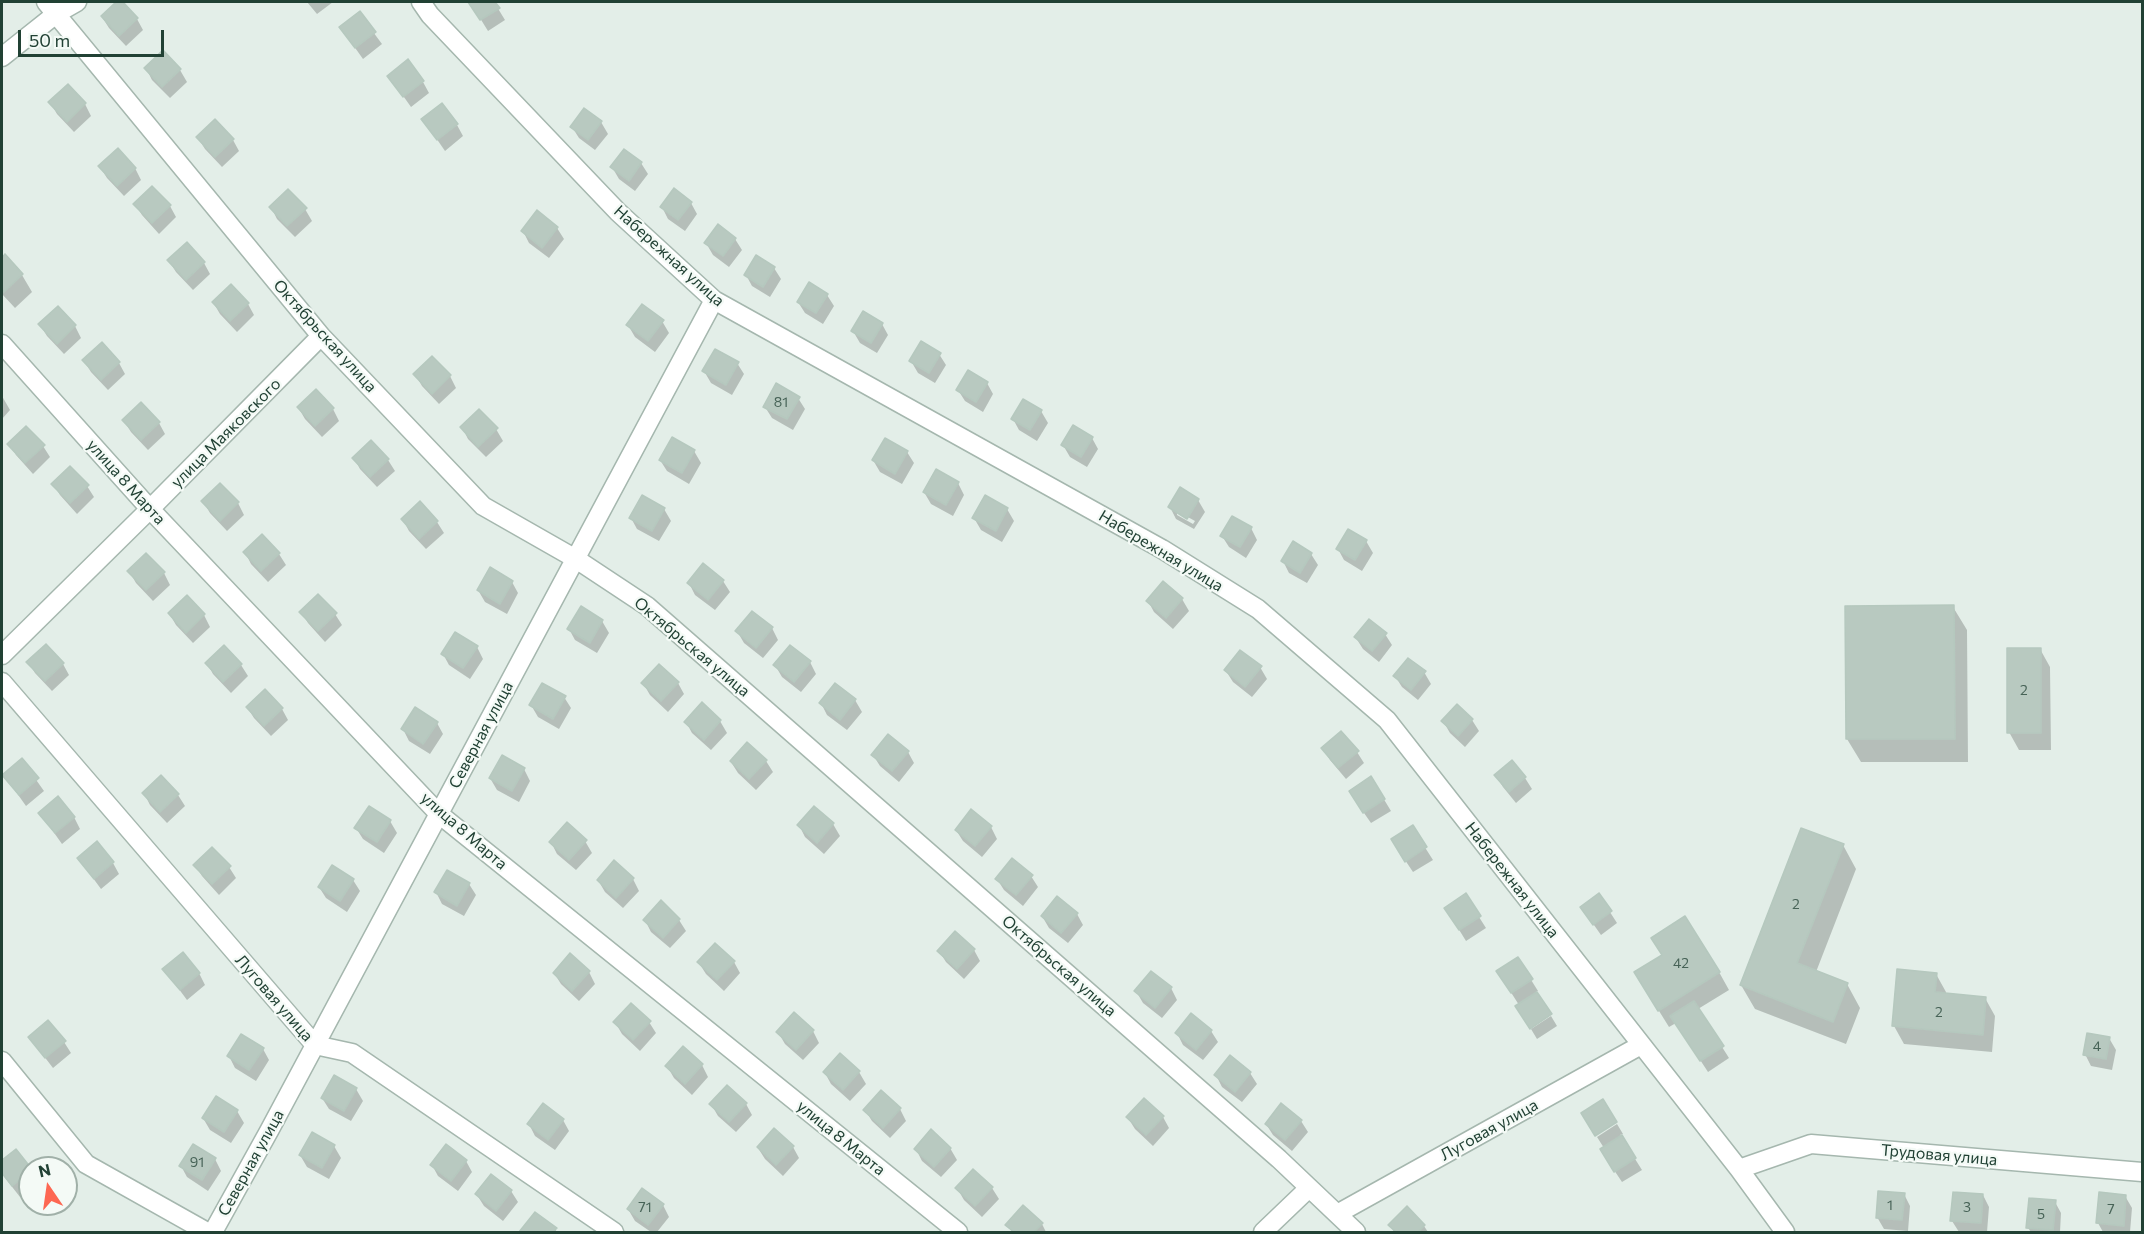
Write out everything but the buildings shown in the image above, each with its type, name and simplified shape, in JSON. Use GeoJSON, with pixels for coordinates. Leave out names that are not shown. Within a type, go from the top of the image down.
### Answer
{"type":"FeatureCollection","features":[{"type":"Feature","properties":{"kind":"street"},"geometry":{"type":"LineString","coordinates":[[2,57],[51,8],[77,2]]}},
{"type":"Feature","properties":{"kind":"street","name":"Набережная улица"},"geometry":{"type":"LineString","coordinates":[[421,2],[430,15],[618,212],[714,300],[1162,549],[1258,609],[1387,720],[1739,1169],[1785,1233]]}},
{"type":"Feature","properties":{"kind":"street","name":"Октябрьская улица"},"geometry":{"type":"LineString","coordinates":[[51,8],[321,336],[483,506],[576,559],[647,606],[1261,1143],[1356,1233]]}},
{"type":"Feature","properties":{"kind":"street","name":"Северная улица"},"geometry":{"type":"LineString","coordinates":[[213,1233],[714,300]]}},
{"type":"Feature","properties":{"kind":"street","name":"улица Маяковского"},"geometry":{"type":"LineString","coordinates":[[2,654],[321,336]]}},
{"type":"Feature","properties":{"kind":"street","name":"улица 8 Марта"},"geometry":{"type":"LineString","coordinates":[[2,344],[150,509],[439,814],[958,1233]]}},
{"type":"Feature","properties":{"kind":"street","name":"Луговая улица"},"geometry":{"type":"LineString","coordinates":[[2,682],[315,1045],[352,1053],[614,1233]]}},
{"type":"Feature","properties":{"kind":"street","name":"Луговая улица"},"geometry":{"type":"LineString","coordinates":[[1337,1214],[1641,1045]]}},
{"type":"Feature","properties":{"kind":"street"},"geometry":{"type":"LineString","coordinates":[[2,1061],[86,1164],[207,1233]]}},
{"type":"Feature","properties":{"kind":"street","name":"Трудовая улица"},"geometry":{"type":"LineString","coordinates":[[1739,1169],[1811,1144],[2142,1172]]}},
{"type":"Feature","properties":{"kind":"street"},"geometry":{"type":"LineString","coordinates":[[1263,1233],[1308,1188]]}}]}
